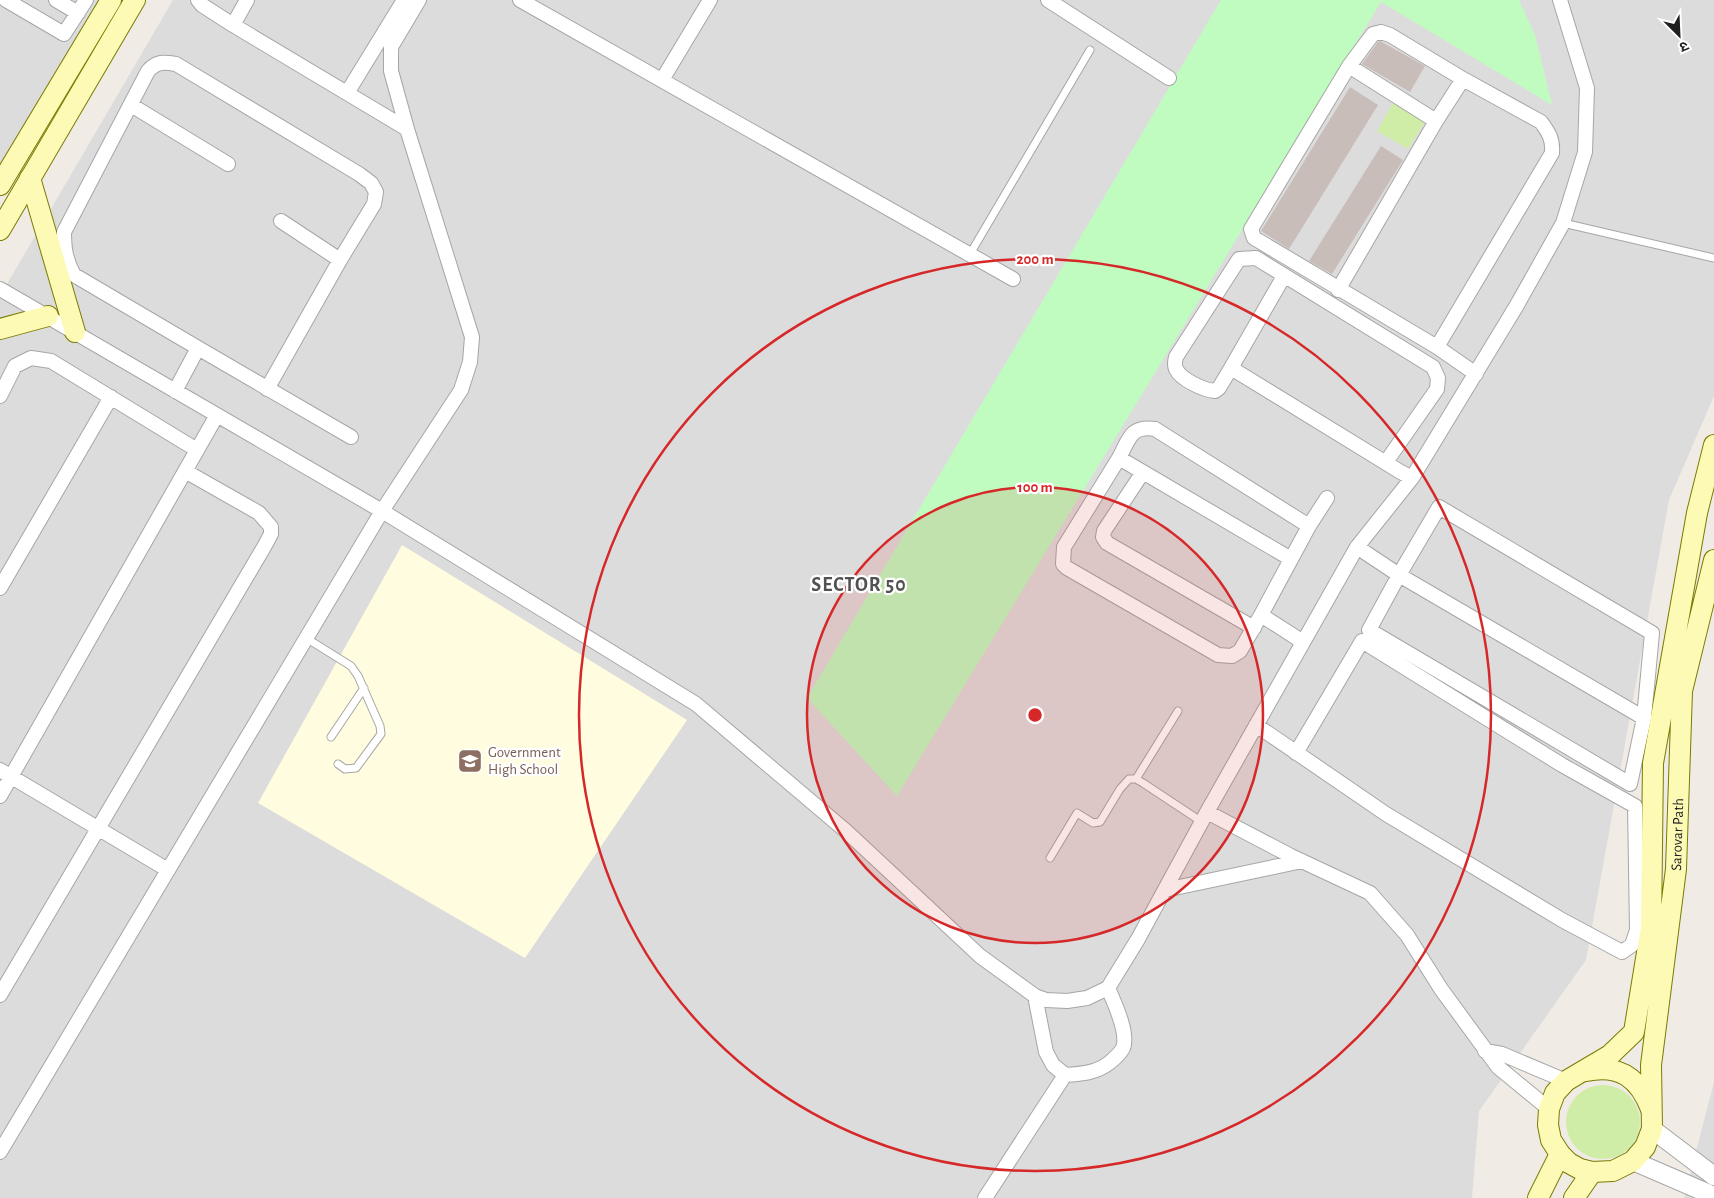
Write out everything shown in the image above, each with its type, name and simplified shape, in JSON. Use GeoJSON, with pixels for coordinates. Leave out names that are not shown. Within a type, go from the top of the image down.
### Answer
{"type":"FeatureCollection","features":[{"type":"Feature","properties":{"kind":"main road"},"geometry":{"type":"LineString","coordinates":[[0,185],[111,0]]}},
{"type":"Feature","properties":{"kind":"main road"},"geometry":{"type":"LineString","coordinates":[[0,230],[135,0]]}},
{"type":"Feature","properties":{"kind":"main road"},"geometry":{"type":"LineString","coordinates":[[30,178],[75,332]]}},
{"type":"Feature","properties":{"kind":"main road"},"geometry":{"type":"LineString","coordinates":[[0,329],[48,316]]}},
{"type":"Feature","properties":{"kind":"main road"},"geometry":{"type":"LineString","coordinates":[[1574,1076],[1599,1068],[1617,1071],[1633,1080],[1645,1094],[1651,1120],[1645,1147],[1632,1161],[1613,1171],[1592,1172],[1580,1169],[1569,1163],[1560,1154],[1551,1140],[1548,1125],[1549,1109],[1555,1093],[1574,1076],[1610,1055],[1634,1032],[1651,928],[1653,763],[1696,513],[1714,446]]}},
{"type":"Feature","properties":{"kind":"main road","name":"Sarovar Path"},"geometry":{"type":"LineString","coordinates":[[1651,1120],[1651,1065],[1676,869],[1682,691],[1714,560]]}},
{"type":"Feature","properties":{"kind":"main road"},"geometry":{"type":"LineString","coordinates":[[1538,1198],[1560,1154]]}},
{"type":"Feature","properties":{"kind":"main road"},"geometry":{"type":"LineString","coordinates":[[1574,1198],[1592,1172]]}},
{"type":"Feature","properties":{"kind":"street"},"geometry":{"type":"LineString","coordinates":[[6,0],[64,34],[86,0]]}},
{"type":"Feature","properties":{"kind":"street"},"geometry":{"type":"LineString","coordinates":[[56,0],[78,13]]}},
{"type":"Feature","properties":{"kind":"street"},"geometry":{"type":"LineString","coordinates":[[198,0],[202,5],[233,25],[407,129]]}},
{"type":"Feature","properties":{"kind":"street"},"geometry":{"type":"LineString","coordinates":[[233,25],[247,0]]}},
{"type":"Feature","properties":{"kind":"street"},"geometry":{"type":"LineString","coordinates":[[347,93],[404,0]]}},
{"type":"Feature","properties":{"kind":"street"},"geometry":{"type":"LineString","coordinates":[[0,1152],[382,511],[461,390],[470,362],[472,337],[407,129],[391,71],[391,47],[419,0]]}},
{"type":"Feature","properties":{"kind":"street"},"geometry":{"type":"LineString","coordinates":[[520,0],[1013,279]]}},
{"type":"Feature","properties":{"kind":"street"},"geometry":{"type":"LineString","coordinates":[[662,80],[710,0]]}},
{"type":"Feature","properties":{"kind":"street"},"geometry":{"type":"LineString","coordinates":[[1048,0],[1169,78]]}},
{"type":"Feature","properties":{"kind":"street"},"geometry":{"type":"LineString","coordinates":[[0,289],[382,511],[696,704],[846,831],[980,956],[1035,996],[1046,1000],[1067,1001],[1087,998],[1108,988],[1138,939],[1204,817],[1357,548],[1412,478],[1517,305],[1563,222],[1585,152],[1587,88],[1560,0]]}},
{"type":"Feature","properties":{"kind":"street"},"geometry":{"type":"LineString","coordinates":[[1437,347],[1552,153],[1553,142],[1549,132],[1541,122],[1462,79],[1390,35],[1381,32],[1372,34],[1349,66],[1252,229],[1254,238],[1338,290],[1437,347],[1476,374]]}},
{"type":"Feature","properties":{"kind":"street"},"geometry":{"type":"LineString","coordinates":[[267,389],[374,204],[376,192],[371,183],[176,64],[161,62],[152,66],[64,232],[66,261],[74,275],[267,389],[350,437]]}},
{"type":"Feature","properties":{"kind":"street"},"geometry":{"type":"LineString","coordinates":[[1349,66],[1436,121]]}},
{"type":"Feature","properties":{"kind":"street"},"geometry":{"type":"LineString","coordinates":[[1338,290],[1462,79]]}},
{"type":"Feature","properties":{"kind":"street"},"geometry":{"type":"LineString","coordinates":[[131,105],[228,164]]}},
{"type":"Feature","properties":{"kind":"street"},"geometry":{"type":"LineString","coordinates":[[281,221],[340,260]]}},
{"type":"Feature","properties":{"kind":"street"},"geometry":{"type":"LineString","coordinates":[[1284,276],[1219,388],[1215,391],[1205,390],[1178,372],[1175,366],[1176,357],[1239,260],[1256,258],[1433,367],[1438,378],[1438,389],[1386,462]]}},
{"type":"Feature","properties":{"kind":"street"},"geometry":{"type":"LineString","coordinates":[[175,391],[198,348]]}},
{"type":"Feature","properties":{"kind":"street"},"geometry":{"type":"LineString","coordinates":[[0,396],[15,366],[31,358],[51,361],[197,450]]}},
{"type":"Feature","properties":{"kind":"street"},"geometry":{"type":"LineString","coordinates":[[1231,368],[1412,478]]}},
{"type":"Feature","properties":{"kind":"street"},"geometry":{"type":"LineString","coordinates":[[0,588],[110,397]]}},
{"type":"Feature","properties":{"kind":"street"},"geometry":{"type":"LineString","coordinates":[[0,796],[6,773],[217,415]]}},
{"type":"Feature","properties":{"kind":"street"},"geometry":{"type":"LineString","coordinates":[[1309,526],[1155,429],[1143,427],[1132,433],[1120,458],[1064,547],[1063,564],[1218,655],[1232,656],[1240,651],[1254,628],[1326,498]]}},
{"type":"Feature","properties":{"kind":"street"},"geometry":{"type":"LineString","coordinates":[[1120,458],[1291,559]]}},
{"type":"Feature","properties":{"kind":"street"},"geometry":{"type":"LineString","coordinates":[[0,995],[271,534],[271,526],[259,513],[185,471]]}},
{"type":"Feature","properties":{"kind":"street"},"geometry":{"type":"LineString","coordinates":[[1143,472],[1104,530],[1103,537],[1107,542],[1254,628]]}},
{"type":"Feature","properties":{"kind":"street"},"geometry":{"type":"LineString","coordinates":[[1439,507],[1652,633],[1644,718],[1630,784],[1369,630],[1399,575],[1439,507]]}},
{"type":"Feature","properties":{"kind":"street"},"geometry":{"type":"LineString","coordinates":[[1357,548],[1399,575],[1644,718]]}},
{"type":"Feature","properties":{"kind":"street"},"geometry":{"type":"LineString","coordinates":[[1261,615],[1303,642]]}},
{"type":"Feature","properties":{"kind":"street"},"geometry":{"type":"LineString","coordinates":[[1256,725],[1386,814],[1562,920],[1622,952],[1632,945],[1637,930],[1635,806],[1562,765],[1362,641],[1296,752]]}},
{"type":"Feature","properties":{"kind":"street"},"geometry":{"type":"LineString","coordinates":[[6,773],[168,870]]}},
{"type":"Feature","properties":{"kind":"street"},"geometry":{"type":"LineString","coordinates":[[1204,817],[1370,894],[1407,935],[1441,989],[1498,1067],[1549,1109]]}},
{"type":"Feature","properties":{"kind":"street"},"geometry":{"type":"LineString","coordinates":[[1164,890],[1302,861]]}},
{"type":"Feature","properties":{"kind":"street"},"geometry":{"type":"LineString","coordinates":[[1035,996],[1046,1052],[1053,1065],[1065,1075],[1085,1074],[1104,1067],[1119,1054],[1123,1047],[1122,1028],[1108,988]]}},
{"type":"Feature","properties":{"kind":"street"},"geometry":{"type":"LineString","coordinates":[[1485,1051],[1502,1054],[1574,1076]]}},
{"type":"Feature","properties":{"kind":"street"},"geometry":{"type":"LineString","coordinates":[[985,1198],[1065,1075]]}},
{"type":"Feature","properties":{"kind":"street"},"geometry":{"type":"LineString","coordinates":[[1651,1120],[1714,1176]]}},
{"type":"Feature","properties":{"kind":"street"},"geometry":{"type":"LineString","coordinates":[[1632,1161],[1714,1196]]}},
{"type":"Feature","properties":{"kind":"lane"},"geometry":{"type":"LineString","coordinates":[[970,254],[1090,50]]}},
{"type":"Feature","properties":{"kind":"lane"},"geometry":{"type":"LineString","coordinates":[[1563,222],[1714,258]]}},
{"type":"Feature","properties":{"kind":"lane"},"geometry":{"type":"LineString","coordinates":[[306,638],[351,666],[364,688],[380,726],[381,734],[356,768],[345,769],[338,764]]}},
{"type":"Feature","properties":{"kind":"lane"},"geometry":{"type":"LineString","coordinates":[[331,736],[364,688]]}},
{"type":"Feature","properties":{"kind":"lane"},"geometry":{"type":"LineString","coordinates":[[1136,779],[1178,711]]}},
{"type":"Feature","properties":{"kind":"lane"},"geometry":{"type":"LineString","coordinates":[[1050,858],[1077,813],[1093,823],[1100,822],[1128,779],[1136,779],[1204,817]]}},
{"type":"Feature","properties":{"kind":"shaded area"},"geometry":{"type":"Polygon","coordinates":[[[0,0],[116,0],[0,196],[0,0]]]}},
{"type":"Feature","properties":{"kind":"shaded area"},"geometry":{"type":"Polygon","coordinates":[[[173,0],[1714,0],[1714,396],[1669,500],[1586,960],[1479,1111],[1472,1198],[0,1198],[0,296],[173,0]]]}},
{"type":"Feature","properties":{"kind":"shaded area","name":"Government High School"},"geometry":{"type":"Polygon","coordinates":[[[402,545],[687,720],[525,958],[258,803],[402,545]]]}},
{"type":"Feature","properties":{"kind":"shaded area"},"geometry":{"type":"Polygon","coordinates":[[[1714,1082],[1714,1198],[1684,1198],[1714,1082]]]}},
{"type":"Feature","properties":{"kind":"green space"},"geometry":{"type":"Polygon","coordinates":[[[1221,0],[1519,0],[1535,35],[1552,105],[1381,2],[897,796],[807,698],[1221,0]]]}},
{"type":"Feature","properties":{"kind":"green space"},"geometry":{"type":"Polygon","coordinates":[[[1394,101],[1426,120],[1408,149],[1377,131],[1394,101]]]}},
{"type":"Feature","properties":{"kind":"green space"},"geometry":{"type":"Polygon","coordinates":[[[1596,1085],[1610,1085],[1624,1091],[1634,1101],[1640,1115],[1638,1136],[1624,1153],[1610,1159],[1596,1159],[1582,1153],[1572,1143],[1566,1129],[1566,1115],[1572,1101],[1582,1091],[1596,1085]]]}},
{"type":"Feature","properties":{"kind":"building"},"geometry":{"type":"Polygon","coordinates":[[[1380,41],[1425,66],[1410,92],[1362,64],[1380,41]]]}},
{"type":"Feature","properties":{"kind":"building"},"geometry":{"type":"Polygon","coordinates":[[[1350,87],[1378,105],[1289,249],[1261,231],[1350,87]]]}},
{"type":"Feature","properties":{"kind":"building"},"geometry":{"type":"Polygon","coordinates":[[[1381,146],[1403,160],[1332,274],[1309,261],[1381,146]]]}},
{"type":"Feature","properties":{"kind":"place","name":"Government High School"},"geometry":{"type":"Point","coordinates":[470,761]}},
{"type":"Feature","properties":{"kind":"district","name":"SECTOR 50"},"geometry":{"type":"Point","coordinates":[859,585]}}]}
